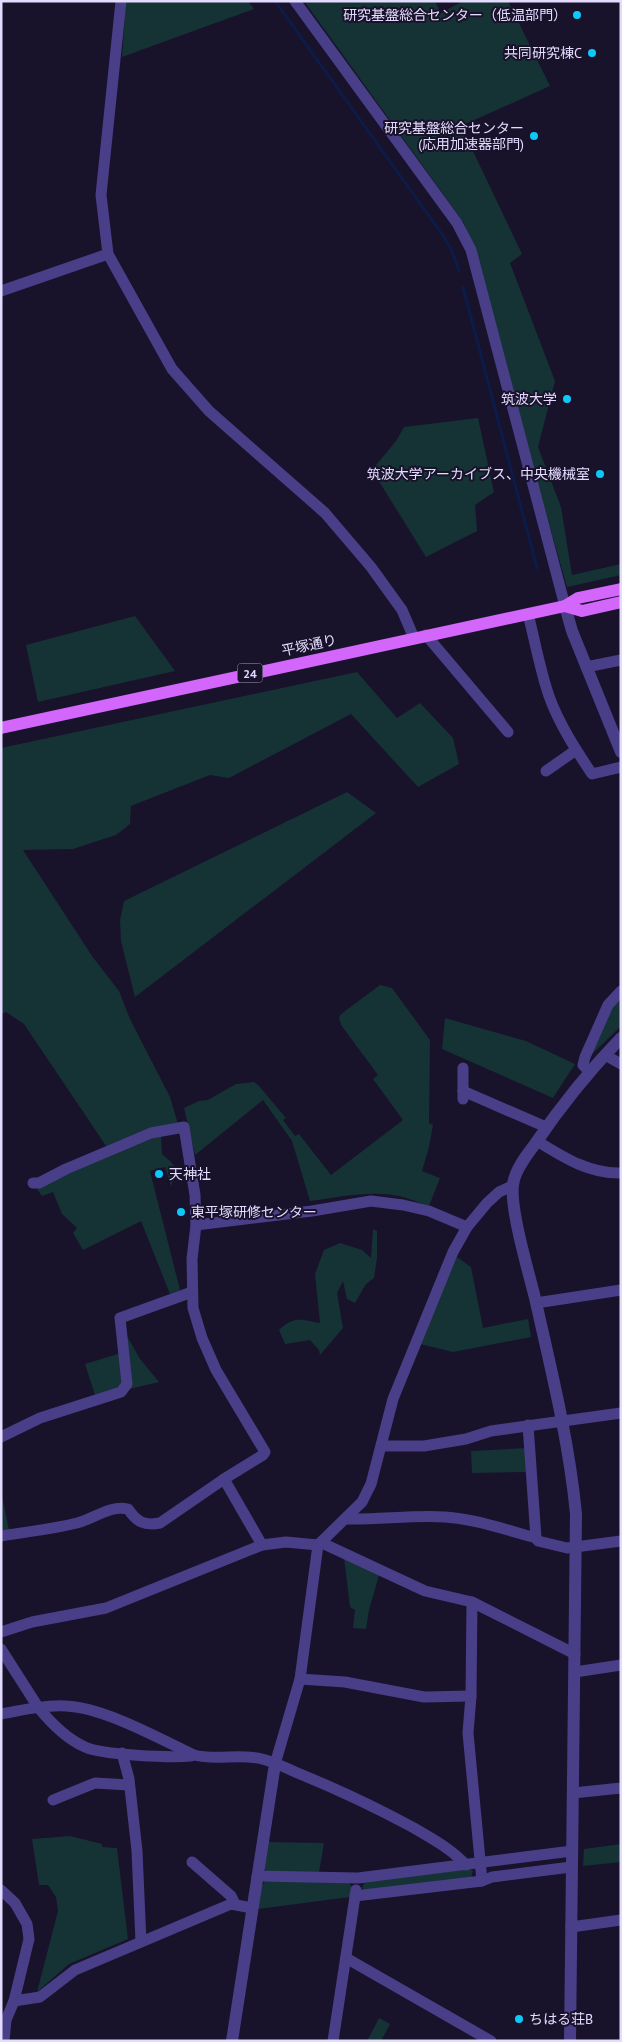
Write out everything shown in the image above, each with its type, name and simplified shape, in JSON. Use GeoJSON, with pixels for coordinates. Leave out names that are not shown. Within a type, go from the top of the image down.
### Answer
{"type":"FeatureCollection","features":[{"type":"Feature","properties":{"kind":"main road","name":"平塚通り"},"geometry":{"type":"LineString","coordinates":[[1,728],[565,606],[578,598],[621,588]]}},
{"type":"Feature","properties":{"kind":"main road","name":"平塚通り"},"geometry":{"type":"LineString","coordinates":[[565,606],[582,610],[621,602]]}},
{"type":"Feature","properties":{"kind":"street"},"geometry":{"type":"LineString","coordinates":[[121,1],[101,196],[108,254],[172,369],[209,412],[325,513],[371,567],[420,636],[508,732]]}},
{"type":"Feature","properties":{"kind":"street"},"geometry":{"type":"LineString","coordinates":[[295,1],[457,223],[471,250],[572,631],[621,752]]}},
{"type":"Feature","properties":{"kind":"street"},"geometry":{"type":"LineString","coordinates":[[1,291],[108,254]]}},
{"type":"Feature","properties":{"kind":"street"},"geometry":{"type":"LineString","coordinates":[[528,614],[549,695],[559,720],[576,750],[592,774],[621,767]]}},
{"type":"Feature","properties":{"kind":"street"},"geometry":{"type":"LineString","coordinates":[[586,667],[621,660]]}},
{"type":"Feature","properties":{"kind":"street"},"geometry":{"type":"LineString","coordinates":[[546,770],[576,750]]}},
{"type":"Feature","properties":{"kind":"street"},"geometry":{"type":"LineString","coordinates":[[589,1071],[584,1065],[585,1057],[608,1005],[621,991]]}},
{"type":"Feature","properties":{"kind":"street"},"geometry":{"type":"LineString","coordinates":[[570,2041],[577,1548],[572,1476],[562,1421],[516,1217],[512,1186],[515,1176],[546,1127],[589,1071],[621,1038]]}},
{"type":"Feature","properties":{"kind":"street"},"geometry":{"type":"LineString","coordinates":[[605,1055],[621,1064]]}},
{"type":"Feature","properties":{"kind":"street"},"geometry":{"type":"LineString","coordinates":[[463,1068],[463,1095],[546,1127]]}},
{"type":"Feature","properties":{"kind":"street"},"geometry":{"type":"LineString","coordinates":[[1,1536],[77,1523],[94,1518],[115,1507],[128,1509],[135,1519],[142,1524],[160,1523],[263,1455],[264,1449],[220,1378],[210,1358],[193,1308],[192,1260],[196,1225],[196,1195],[184,1126],[151,1133],[66,1169],[39,1183],[33,1183]]}},
{"type":"Feature","properties":{"kind":"street"},"geometry":{"type":"LineString","coordinates":[[536,1141],[582,1166],[600,1172],[621,1173]]}},
{"type":"Feature","properties":{"kind":"street"},"geometry":{"type":"LineString","coordinates":[[232,2041],[276,1764],[300,1679],[320,1544],[362,1502],[371,1484],[393,1399],[453,1252],[467,1227],[487,1203],[497,1193],[512,1186]]}},
{"type":"Feature","properties":{"kind":"street"},"geometry":{"type":"LineString","coordinates":[[196,1225],[312,1211],[371,1201],[403,1204],[429,1211],[467,1227]]}},
{"type":"Feature","properties":{"kind":"street"},"geometry":{"type":"LineString","coordinates":[[536,1303],[621,1290]]}},
{"type":"Feature","properties":{"kind":"street"},"geometry":{"type":"LineString","coordinates":[[1,1437],[40,1418],[121,1392],[127,1384],[120,1318],[192,1292]]}},
{"type":"Feature","properties":{"kind":"street"},"geometry":{"type":"LineString","coordinates":[[382,1446],[424,1446],[466,1439],[491,1431],[621,1414]]}},
{"type":"Feature","properties":{"kind":"street"},"geometry":{"type":"LineString","coordinates":[[528,1425],[536,1538]]}},
{"type":"Feature","properties":{"kind":"street"},"geometry":{"type":"LineString","coordinates":[[224,1479],[262,1545]]}},
{"type":"Feature","properties":{"kind":"street"},"geometry":{"type":"LineString","coordinates":[[345,1519],[380,1520],[444,1517],[460,1519],[536,1538],[538,1541],[567,1548],[621,1541]]}},
{"type":"Feature","properties":{"kind":"street"},"geometry":{"type":"LineString","coordinates":[[1,1632],[32,1622],[106,1608],[262,1545],[286,1542],[320,1544],[425,1591],[472,1602],[575,1654]]}},
{"type":"Feature","properties":{"kind":"street"},"geometry":{"type":"LineString","coordinates":[[472,1602],[471,1696],[468,1732],[482,1881]]}},
{"type":"Feature","properties":{"kind":"street"},"geometry":{"type":"LineString","coordinates":[[1,1649],[38,1707],[56,1726],[79,1744],[91,1750],[122,1753],[182,1757],[194,1755]]}},
{"type":"Feature","properties":{"kind":"street"},"geometry":{"type":"LineString","coordinates":[[575,1672],[621,1665]]}},
{"type":"Feature","properties":{"kind":"street"},"geometry":{"type":"LineString","coordinates":[[300,1679],[345,1682],[424,1697],[471,1696]]}},
{"type":"Feature","properties":{"kind":"street"},"geometry":{"type":"LineString","coordinates":[[1,1714],[38,1707],[66,1706],[99,1713],[194,1755],[208,1759],[246,1756],[263,1759],[354,1798],[405,1823],[448,1849],[466,1865]]}},
{"type":"Feature","properties":{"kind":"street"},"geometry":{"type":"LineString","coordinates":[[122,1753],[129,1785],[137,1851],[141,1942]]}},
{"type":"Feature","properties":{"kind":"street"},"geometry":{"type":"LineString","coordinates":[[53,1800],[95,1783],[129,1785]]}},
{"type":"Feature","properties":{"kind":"street"},"geometry":{"type":"LineString","coordinates":[[573,1794],[621,1788]]}},
{"type":"Feature","properties":{"kind":"street"},"geometry":{"type":"LineString","coordinates":[[257,1876],[358,1878],[572,1852]]}},
{"type":"Feature","properties":{"kind":"street"},"geometry":{"type":"LineString","coordinates":[[192,1862],[231,1896],[235,1904]]}},
{"type":"Feature","properties":{"kind":"street"},"geometry":{"type":"LineString","coordinates":[[355,1896],[482,1881],[492,1877],[571,1866]]}},
{"type":"Feature","properties":{"kind":"street"},"geometry":{"type":"LineString","coordinates":[[333,2041],[358,1878]]}},
{"type":"Feature","properties":{"kind":"street"},"geometry":{"type":"LineString","coordinates":[[1,1890],[15,1902],[27,1924],[29,1939],[14,2001],[6,2020],[4,2041]]}},
{"type":"Feature","properties":{"kind":"street"},"geometry":{"type":"LineString","coordinates":[[14,2001],[40,1997],[75,1970],[231,1904],[252,1908]]}},
{"type":"Feature","properties":{"kind":"street"},"geometry":{"type":"LineString","coordinates":[[571,1927],[621,1920]]}},
{"type":"Feature","properties":{"kind":"street"},"geometry":{"type":"LineString","coordinates":[[346,1958],[491,2041]]}},
{"type":"Feature","properties":{"kind":"green space"},"geometry":{"type":"Polygon","coordinates":[[[126,1],[248,1],[254,9],[122,57],[126,1]]]}},
{"type":"Feature","properties":{"kind":"green space"},"geometry":{"type":"Polygon","coordinates":[[[304,1],[435,1],[441,13],[463,1],[508,1],[550,86],[461,126],[522,254],[510,263],[555,381],[538,447],[561,507],[572,575],[621,564],[621,575],[567,587],[464,223],[304,1]]]}},
{"type":"Feature","properties":{"kind":"green space"},"geometry":{"type":"Polygon","coordinates":[[[478,418],[494,492],[475,505],[477,531],[426,557],[372,470],[396,441],[404,427],[478,418]]]}},
{"type":"Feature","properties":{"kind":"green space"},"geometry":{"type":"Polygon","coordinates":[[[135,616],[175,671],[38,702],[26,645],[135,616]]]}},
{"type":"Feature","properties":{"kind":"green space"},"geometry":{"type":"Polygon","coordinates":[[[357,672],[397,718],[420,703],[453,738],[459,764],[418,787],[351,714],[229,778],[210,775],[131,806],[130,824],[116,835],[73,849],[23,850],[92,956],[119,991],[130,1019],[170,1097],[178,1124],[145,1130],[106,1146],[24,1024],[6,1012],[1,1014],[1,748],[357,672]]]}},
{"type":"Feature","properties":{"kind":"green space"},"geometry":{"type":"Polygon","coordinates":[[[347,792],[376,813],[135,997],[121,941],[120,920],[124,901],[347,792]]]}},
{"type":"Feature","properties":{"kind":"green space"},"geometry":{"type":"Polygon","coordinates":[[[380,985],[392,988],[430,1040],[429,1123],[433,1125],[422,1171],[440,1178],[429,1206],[388,1194],[355,1195],[310,1201],[292,1141],[263,1100],[195,1155],[184,1108],[199,1101],[208,1100],[236,1084],[254,1082],[259,1086],[286,1118],[283,1120],[295,1136],[299,1134],[331,1175],[403,1120],[373,1079],[378,1075],[341,1025],[339,1018],[341,1014],[380,985]]]}},
{"type":"Feature","properties":{"kind":"green space"},"geometry":{"type":"Polygon","coordinates":[[[621,994],[621,1026],[587,1059],[610,1008],[621,994]]]}},
{"type":"Feature","properties":{"kind":"green space"},"geometry":{"type":"Polygon","coordinates":[[[445,1018],[526,1041],[575,1064],[553,1098],[442,1049],[445,1018]]]}},
{"type":"Feature","properties":{"kind":"green space"},"geometry":{"type":"Polygon","coordinates":[[[161,1135],[162,1154],[174,1165],[176,1171],[171,1186],[165,1167],[150,1171],[180,1290],[170,1294],[141,1221],[83,1250],[73,1233],[77,1228],[62,1214],[53,1192],[42,1196],[37,1189],[81,1165],[161,1135]]]}},
{"type":"Feature","properties":{"kind":"green space"},"geometry":{"type":"Polygon","coordinates":[[[373,1229],[377,1231],[377,1258],[374,1278],[366,1284],[355,1303],[347,1299],[343,1281],[337,1293],[343,1328],[320,1355],[319,1350],[310,1340],[285,1344],[279,1330],[289,1322],[303,1320],[320,1323],[315,1274],[324,1250],[340,1243],[362,1250],[371,1258],[373,1229]]]}},
{"type":"Feature","properties":{"kind":"green space"},"geometry":{"type":"Polygon","coordinates":[[[457,1257],[471,1267],[483,1328],[528,1319],[531,1337],[453,1352],[420,1344],[457,1257]]]}},
{"type":"Feature","properties":{"kind":"green space"},"geometry":{"type":"Polygon","coordinates":[[[126,1338],[128,1338],[140,1359],[159,1382],[130,1389],[131,1380],[126,1338]]]}},
{"type":"Feature","properties":{"kind":"green space"},"geometry":{"type":"Polygon","coordinates":[[[121,1353],[124,1383],[119,1387],[95,1395],[85,1364],[121,1353]]]}},
{"type":"Feature","properties":{"kind":"green space"},"geometry":{"type":"Polygon","coordinates":[[[527,1448],[528,1472],[472,1473],[471,1451],[527,1448]]]}},
{"type":"Feature","properties":{"kind":"green space"},"geometry":{"type":"Polygon","coordinates":[[[1,1491],[9,1530],[1,1532],[1,1491]]]}},
{"type":"Feature","properties":{"kind":"green space"},"geometry":{"type":"Polygon","coordinates":[[[344,1557],[379,1575],[369,1610],[366,1629],[353,1628],[355,1610],[350,1607],[344,1557]]]}},
{"type":"Feature","properties":{"kind":"green space"},"geometry":{"type":"Polygon","coordinates":[[[70,1836],[102,1844],[102,1847],[117,1848],[128,1939],[69,1964],[37,1992],[58,1911],[56,1897],[48,1885],[39,1885],[32,1839],[70,1836]]]}},
{"type":"Feature","properties":{"kind":"green space"},"geometry":{"type":"Polygon","coordinates":[[[267,1842],[324,1843],[319,1872],[268,1873],[264,1868],[267,1842]]]}},
{"type":"Feature","properties":{"kind":"green space"},"geometry":{"type":"Polygon","coordinates":[[[621,1844],[621,1862],[583,1866],[584,1849],[621,1844]]]}},
{"type":"Feature","properties":{"kind":"green space"},"geometry":{"type":"Polygon","coordinates":[[[470,1869],[473,1871],[471,1878],[363,1890],[362,1887],[365,1882],[470,1869]]]}},
{"type":"Feature","properties":{"kind":"green space"},"geometry":{"type":"Polygon","coordinates":[[[265,1882],[348,1882],[352,1887],[350,1897],[258,1909],[261,1886],[265,1882]]]}},
{"type":"Feature","properties":{"kind":"green space"},"geometry":{"type":"Polygon","coordinates":[[[379,2018],[390,2024],[381,2041],[367,2041],[379,2018]]]}},
{"type":"Feature","properties":{"kind":"waterway"},"geometry":{"type":"LineString","coordinates":[[275,1],[444,237],[452,251],[459,271]]}},
{"type":"Feature","properties":{"kind":"waterway"},"geometry":{"type":"LineString","coordinates":[[463,287],[537,568]]}},
{"type":"Feature","properties":{"kind":"place","name":"研究基盤総合センター（低温部門）"},"geometry":{"type":"Point","coordinates":[577,15]}},
{"type":"Feature","properties":{"kind":"place","name":"共同研究棟C"},"geometry":{"type":"Point","coordinates":[592,53]}},
{"type":"Feature","properties":{"kind":"place","name":"研究基盤総合センター (応用加速器部門)"},"geometry":{"type":"Point","coordinates":[534,136]}},
{"type":"Feature","properties":{"kind":"place","name":"筑波大学"},"geometry":{"type":"Point","coordinates":[567,399]}},
{"type":"Feature","properties":{"kind":"place","name":"筑波大学アーカイブス、中央機械室"},"geometry":{"type":"Point","coordinates":[600,474]}},
{"type":"Feature","properties":{"kind":"place","name":"天神社"},"geometry":{"type":"Point","coordinates":[159,1174]}},
{"type":"Feature","properties":{"kind":"place","name":"東平塚研修センター"},"geometry":{"type":"Point","coordinates":[181,1212]}},
{"type":"Feature","properties":{"kind":"place","name":"ちはる荘B"},"geometry":{"type":"Point","coordinates":[519,2019]}}]}
